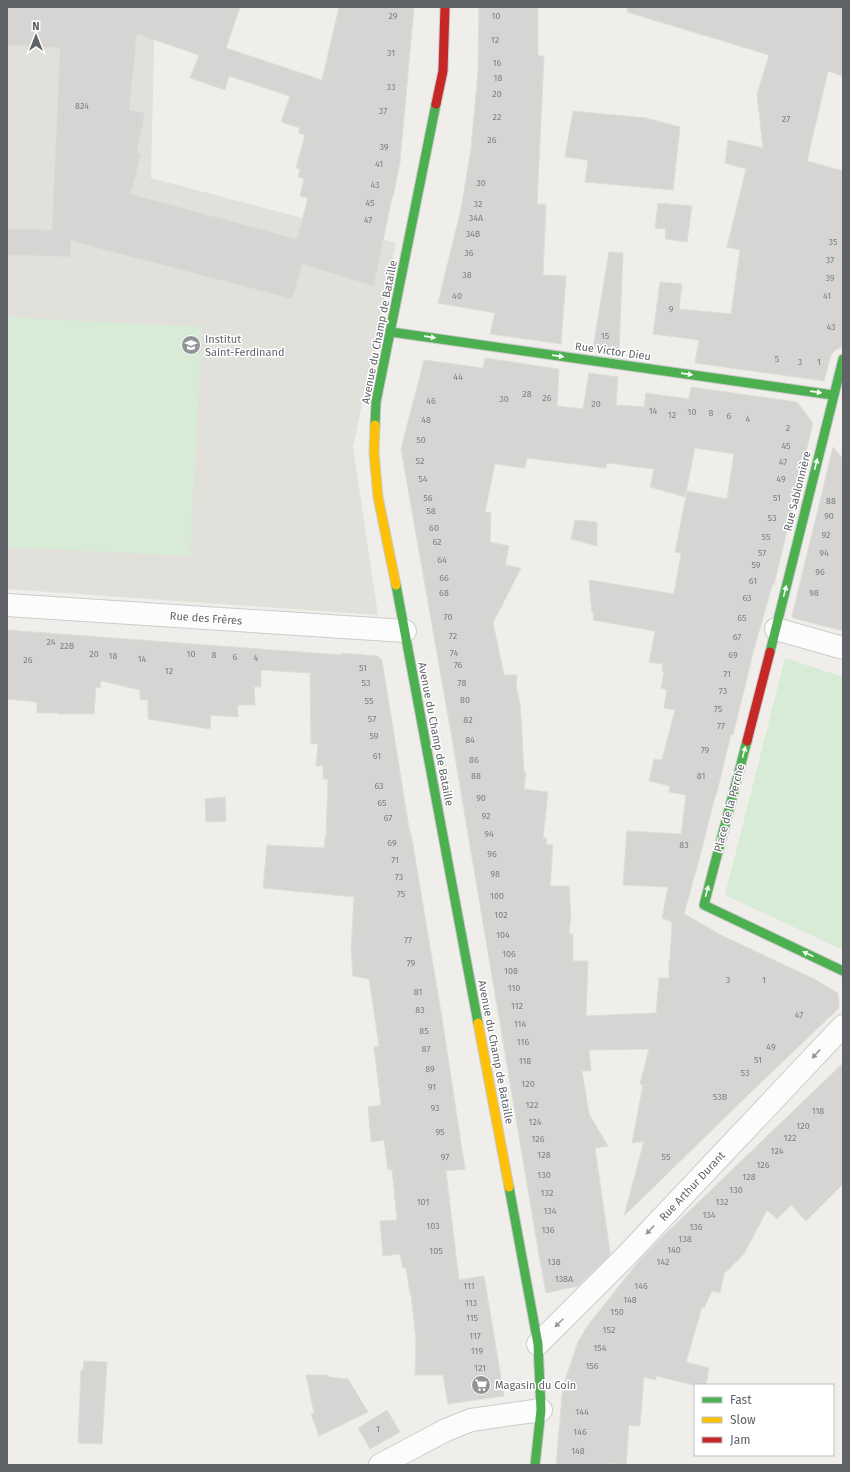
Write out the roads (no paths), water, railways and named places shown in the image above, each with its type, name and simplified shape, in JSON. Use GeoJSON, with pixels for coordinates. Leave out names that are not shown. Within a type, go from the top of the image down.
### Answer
{"type":"FeatureCollection","features":[{"type":"Feature","properties":{"kind":"street","name":"Avenue du Champ de Bataille"},"geometry":{"type":"LineString","coordinates":[[445,7],[443,71],[376,402],[374,452],[378,497],[538,1344],[541,1410],[535,1465]]}},
{"type":"Feature","properties":{"kind":"street","name":"Rue Victor Dieu"},"geometry":{"type":"LineString","coordinates":[[391,332],[833,395]]}},
{"type":"Feature","properties":{"kind":"street","name":"Rue Sablonnière"},"geometry":{"type":"LineString","coordinates":[[776,629],[843,359]]}},
{"type":"Feature","properties":{"kind":"street","name":"Rue des Frères"},"geometry":{"type":"LineString","coordinates":[[7,605],[404,631]]}},
{"type":"Feature","properties":{"kind":"street"},"geometry":{"type":"LineString","coordinates":[[776,629],[843,648]]}},
{"type":"Feature","properties":{"kind":"street","name":"Place de la Perche"},"geometry":{"type":"LineString","coordinates":[[776,629],[704,905],[843,971]]}},
{"type":"Feature","properties":{"kind":"street","name":"Rue Arthur Durant"},"geometry":{"type":"LineString","coordinates":[[538,1344],[627,1255],[843,1026]]}},
{"type":"Feature","properties":{"kind":"street"},"geometry":{"type":"LineString","coordinates":[[380,1465],[446,1430],[471,1420],[541,1410]]}},
{"type":"Feature","properties":{"kind":"place","name":"Institut Saint-Ferdinand"},"geometry":{"type":"Point","coordinates":[191,345]}},
{"type":"Feature","properties":{"kind":"place","name":"Magasin du Coin"},"geometry":{"type":"Point","coordinates":[481,1385]}}]}
